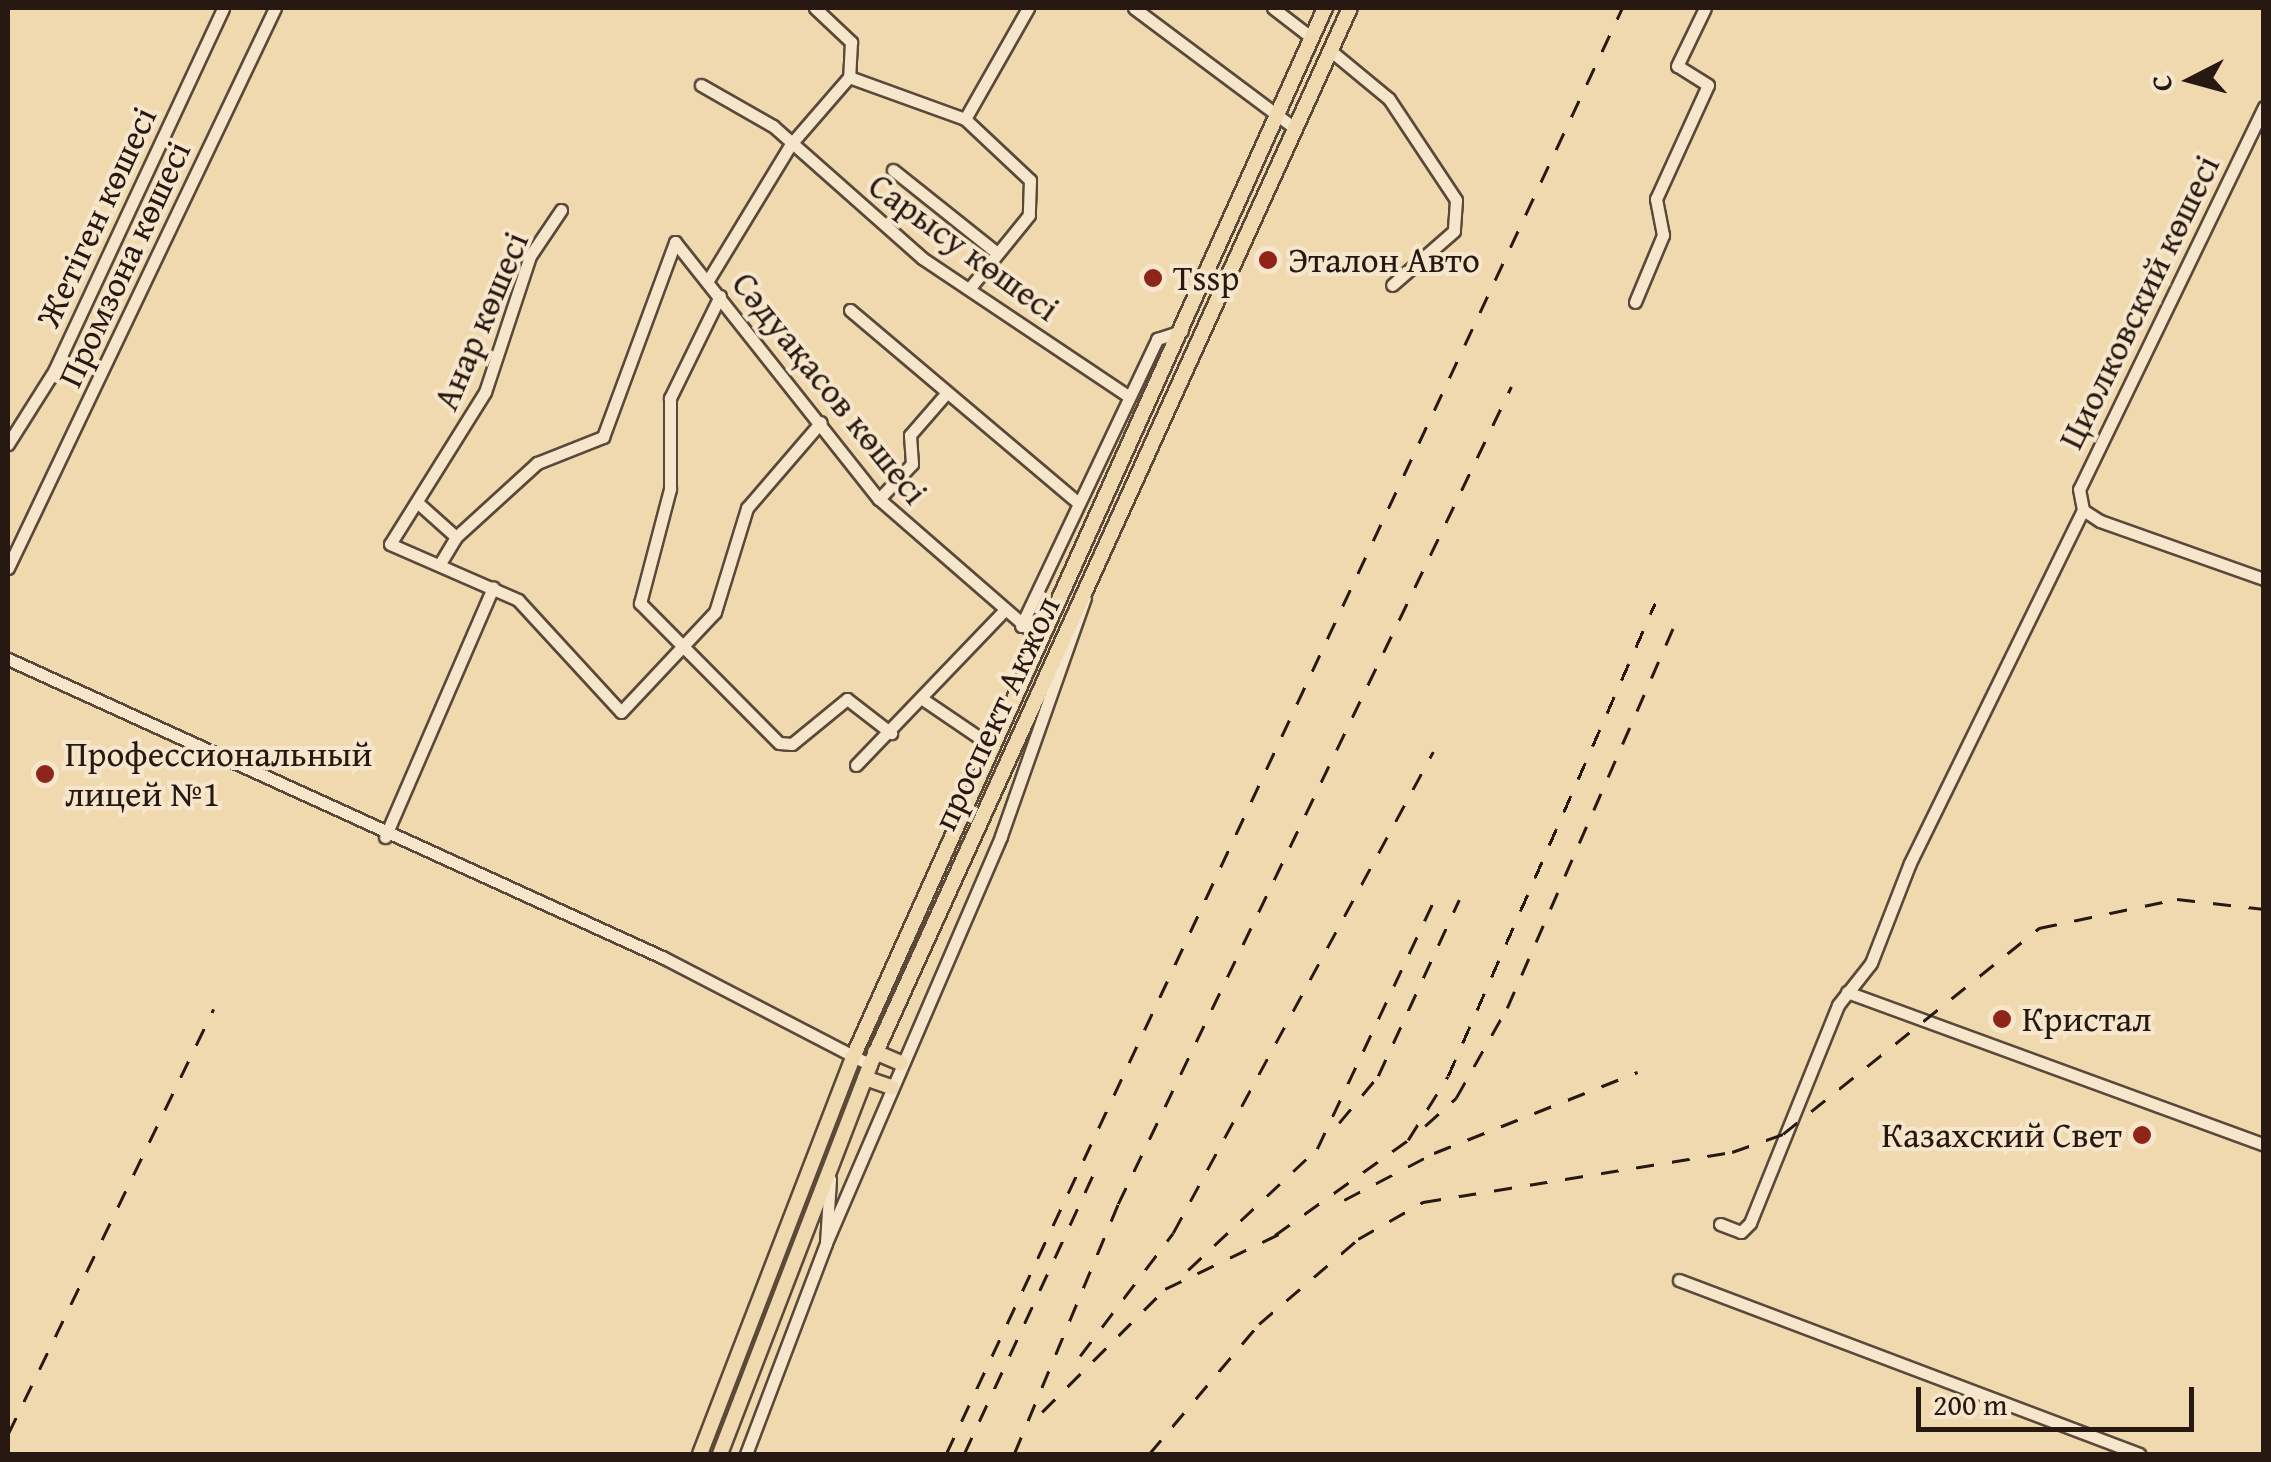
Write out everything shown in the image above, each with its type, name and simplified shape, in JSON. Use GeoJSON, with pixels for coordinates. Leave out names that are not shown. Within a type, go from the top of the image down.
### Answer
{"type":"FeatureCollection","features":[{"type":"Feature","properties":{"kind":"main road","name":"проспект Акжол"},"geometry":{"type":"LineString","coordinates":[[700,1454],[853,1057],[1326,8]]}},
{"type":"Feature","properties":{"kind":"main road","name":"проспект Акжол"},"geometry":{"type":"LineString","coordinates":[[720,1454],[870,1065],[1350,8]]}},
{"type":"Feature","properties":{"kind":"main road"},"geometry":{"type":"LineString","coordinates":[[1340,30],[1361,8]]}},
{"type":"Feature","properties":{"kind":"main road"},"geometry":{"type":"LineString","coordinates":[[870,1065],[901,1063]]}},
{"type":"Feature","properties":{"kind":"main road"},"geometry":{"type":"LineString","coordinates":[[870,1065],[891,1087]]}},
{"type":"Feature","properties":{"kind":"street","name":"Жетіген көшесі"},"geometry":{"type":"LineString","coordinates":[[8,444],[54,371],[223,8]]}},
{"type":"Feature","properties":{"kind":"street","name":"Промзона көшесі"},"geometry":{"type":"LineString","coordinates":[[8,568],[25,545],[275,8]]}},
{"type":"Feature","properties":{"kind":"street"},"geometry":{"type":"LineString","coordinates":[[707,282],[792,144],[849,77],[851,42],[814,8]]}},
{"type":"Feature","properties":{"kind":"street"},"geometry":{"type":"LineString","coordinates":[[965,119],[1028,8]]}},
{"type":"Feature","properties":{"kind":"street"},"geometry":{"type":"LineString","coordinates":[[1134,8],[1293,127]]}},
{"type":"Feature","properties":{"kind":"street"},"geometry":{"type":"LineString","coordinates":[[1273,8],[1312,38]]}},
{"type":"Feature","properties":{"kind":"street"},"geometry":{"type":"LineString","coordinates":[[1636,302],[1663,235],[1656,199],[1708,85],[1677,66],[1706,8]]}},
{"type":"Feature","properties":{"kind":"street"},"geometry":{"type":"LineString","coordinates":[[1330,51],[1389,99],[1456,200],[1454,231],[1392,285]]}},
{"type":"Feature","properties":{"kind":"street"},"geometry":{"type":"LineString","coordinates":[[849,77],[965,119],[1030,180],[1029,215],[970,289]]}},
{"type":"Feature","properties":{"kind":"street","name":"Сарысу көшесі"},"geometry":{"type":"LineString","coordinates":[[701,85],[792,144],[863,213],[1128,396]]}},
{"type":"Feature","properties":{"kind":"street","name":"Циолковский көшесі"},"geometry":{"type":"LineString","coordinates":[[1720,1224],[1741,1232],[1750,1223],[1847,992],[1871,963],[1910,862],[2082,510],[2079,489],[2264,107]]}},
{"type":"Feature","properties":{"kind":"street"},"geometry":{"type":"LineString","coordinates":[[892,170],[996,252]]}},
{"type":"Feature","properties":{"kind":"street","name":"Анар көшесі"},"geometry":{"type":"LineString","coordinates":[[561,210],[530,256],[485,392],[390,544],[440,562],[518,600],[621,712],[682,652]]}},
{"type":"Feature","properties":{"kind":"street","name":"Сәдуақасов көшесі"},"geometry":{"type":"LineString","coordinates":[[456,537],[536,462],[603,436],[675,242],[879,499],[1002,613],[1040,639]]}},
{"type":"Feature","properties":{"kind":"street"},"geometry":{"type":"LineString","coordinates":[[720,296],[670,398],[670,489],[640,604],[682,652],[779,744],[792,744],[846,699],[891,732]]}},
{"type":"Feature","properties":{"kind":"street"},"geometry":{"type":"LineString","coordinates":[[850,310],[944,396],[1078,504]]}},
{"type":"Feature","properties":{"kind":"street"},"geometry":{"type":"LineString","coordinates":[[1021,626],[1157,338],[1182,330]]}},
{"type":"Feature","properties":{"kind":"street"},"geometry":{"type":"LineString","coordinates":[[879,499],[912,464],[910,434],[944,396]]}},
{"type":"Feature","properties":{"kind":"street"},"geometry":{"type":"LineString","coordinates":[[682,652],[722,598],[754,496],[821,422]]}},
{"type":"Feature","properties":{"kind":"street"},"geometry":{"type":"LineString","coordinates":[[418,503],[456,537],[440,562]]}},
{"type":"Feature","properties":{"kind":"street"},"geometry":{"type":"LineString","coordinates":[[2082,510],[2264,579]]}},
{"type":"Feature","properties":{"kind":"street"},"geometry":{"type":"LineString","coordinates":[[385,837],[493,588]]}},
{"type":"Feature","properties":{"kind":"street"},"geometry":{"type":"LineString","coordinates":[[746,1454],[826,1243],[1058,692],[1087,590]]}},
{"type":"Feature","properties":{"kind":"street"},"geometry":{"type":"LineString","coordinates":[[856,765],[1002,613]]}},
{"type":"Feature","properties":{"kind":"street"},"geometry":{"type":"LineString","coordinates":[[8,659],[385,837],[662,957],[870,1065]]}},
{"type":"Feature","properties":{"kind":"street"},"geometry":{"type":"LineString","coordinates":[[922,698],[993,747]]}},
{"type":"Feature","properties":{"kind":"street"},"geometry":{"type":"LineString","coordinates":[[1847,992],[2264,1145]]}},
{"type":"Feature","properties":{"kind":"street"},"geometry":{"type":"LineString","coordinates":[[826,1243],[830,1164]]}},
{"type":"Feature","properties":{"kind":"street"},"geometry":{"type":"LineString","coordinates":[[1679,1280],[2139,1454]]}},
{"type":"Feature","properties":{"kind":"railway"},"geometry":{"type":"LineString","coordinates":[[946,1454],[1622,8]]}},
{"type":"Feature","properties":{"kind":"railway"},"geometry":{"type":"LineString","coordinates":[[1014,1454],[1118,1204],[1511,387]]}},
{"type":"Feature","properties":{"kind":"railway"},"geometry":{"type":"LineString","coordinates":[[1275,1235],[1408,1140],[1448,1076],[1655,603]]}},
{"type":"Feature","properties":{"kind":"railway"},"geometry":{"type":"LineString","coordinates":[[1425,1126],[1456,1098],[1507,1008],[1679,614]]}},
{"type":"Feature","properties":{"kind":"railway"},"geometry":{"type":"LineString","coordinates":[[1080,1356],[1173,1233],[1433,752]]}},
{"type":"Feature","properties":{"kind":"railway"},"geometry":{"type":"LineString","coordinates":[[1188,1270],[1317,1149],[1438,892]]}},
{"type":"Feature","properties":{"kind":"railway"},"geometry":{"type":"LineString","coordinates":[[1149,1454],[1259,1324],[1358,1239],[1423,1202],[1732,1152],[1783,1134],[2039,928],[2177,899],[2264,909]]}},
{"type":"Feature","properties":{"kind":"railway"},"geometry":{"type":"LineString","coordinates":[[1339,1123],[1378,1076],[1459,900]]}},
{"type":"Feature","properties":{"kind":"railway"},"geometry":{"type":"LineString","coordinates":[[8,1434],[213,1009]]}},
{"type":"Feature","properties":{"kind":"railway"},"geometry":{"type":"LineString","coordinates":[[1344,1200],[1434,1153],[1638,1072]]}},
{"type":"Feature","properties":{"kind":"railway"},"geometry":{"type":"LineString","coordinates":[[964,1454],[1094,1173]]}},
{"type":"Feature","properties":{"kind":"railway"},"geometry":{"type":"LineString","coordinates":[[1042,1412],[1165,1289],[1287,1230]]}},
{"type":"Feature","properties":{"kind":"place","name":"Эталон Авто"},"geometry":{"type":"Point","coordinates":[1268,260]}},
{"type":"Feature","properties":{"kind":"place","name":"Tssp"},"geometry":{"type":"Point","coordinates":[1153,278]}},
{"type":"Feature","properties":{"kind":"place","name":"Профессиональный лицей №1"},"geometry":{"type":"Point","coordinates":[45,774]}},
{"type":"Feature","properties":{"kind":"place","name":"Кристал"},"geometry":{"type":"Point","coordinates":[2002,1019]}},
{"type":"Feature","properties":{"kind":"place","name":"Казахский Свет"},"geometry":{"type":"Point","coordinates":[2142,1135]}}]}
